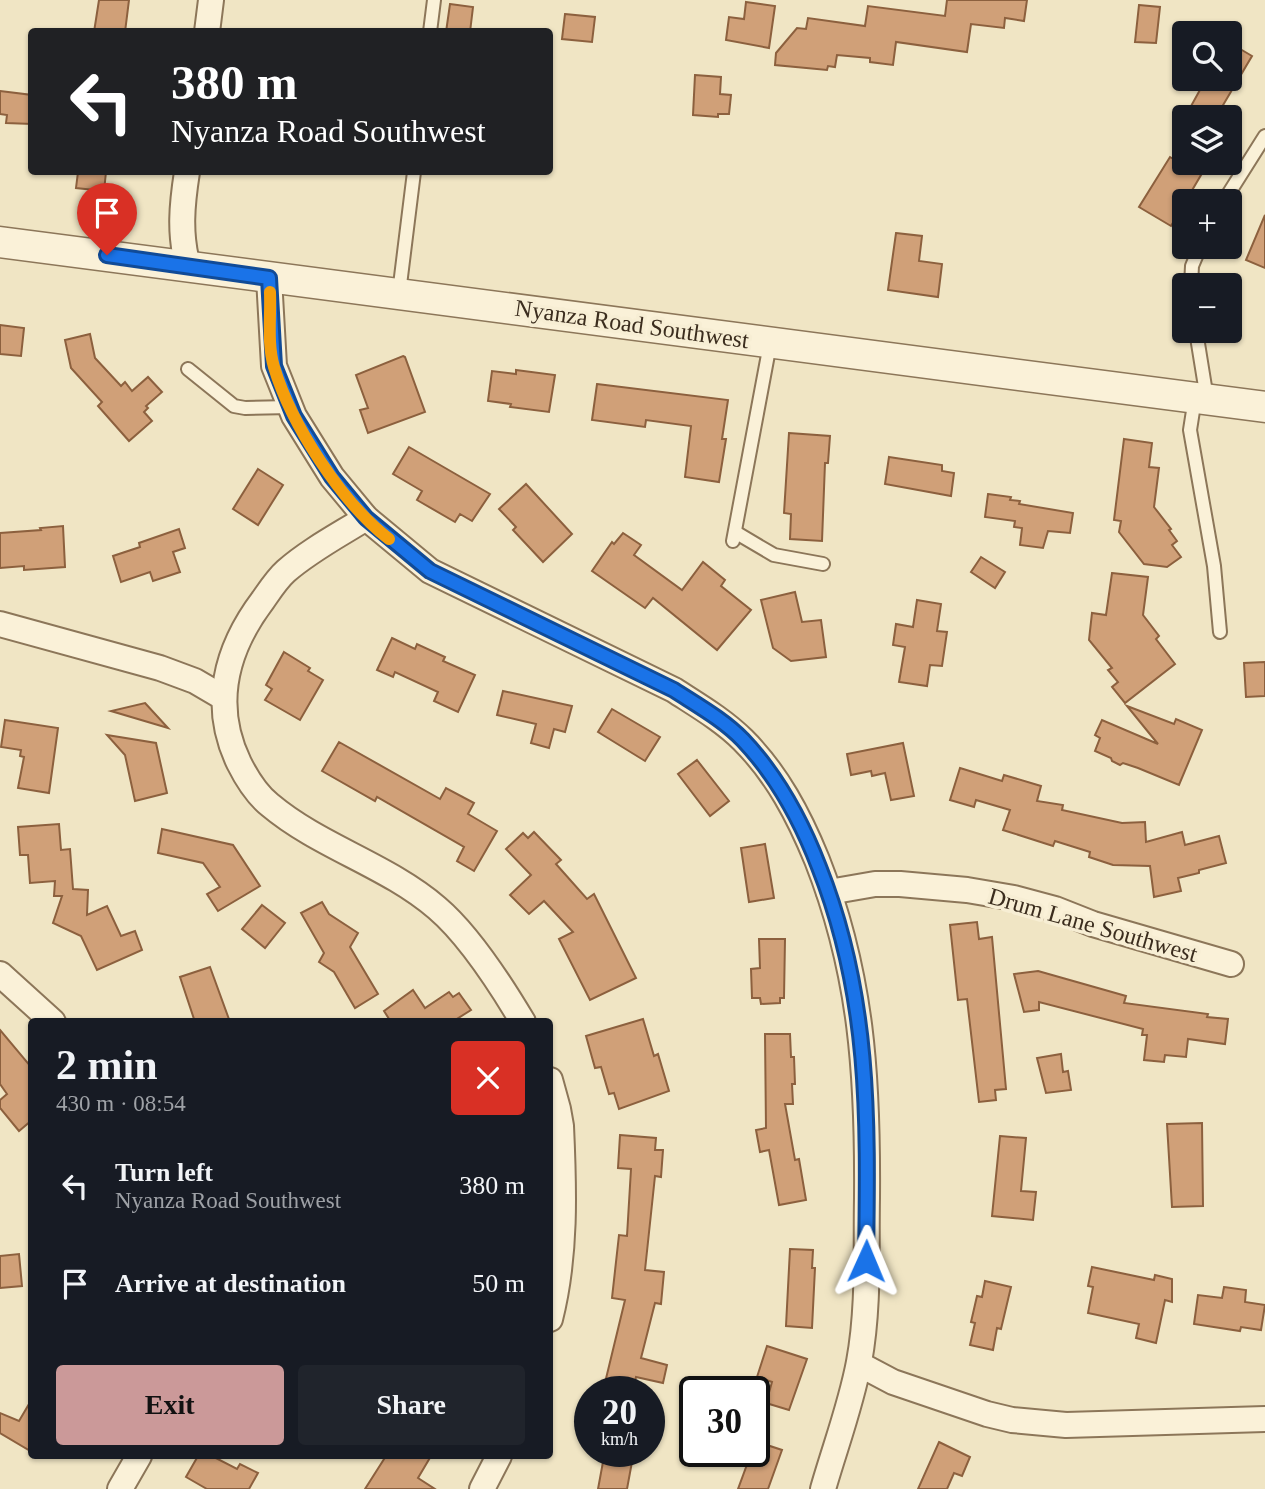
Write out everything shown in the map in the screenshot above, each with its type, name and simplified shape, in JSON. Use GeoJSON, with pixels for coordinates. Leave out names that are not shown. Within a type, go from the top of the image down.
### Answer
{"type":"FeatureCollection","features":[{"type":"Feature","properties":{"kind":"street"},"geometry":{"type":"LineString","coordinates":[[208,28],[211,0]]}},
{"type":"Feature","properties":{"kind":"street"},"geometry":{"type":"LineString","coordinates":[[187,175],[181,220],[182,246],[188,265]]}},
{"type":"Feature","properties":{"kind":"street","name":"Nyanza Road Southwest"},"geometry":{"type":"LineString","coordinates":[[0,242],[1265,407]]}},
{"type":"Feature","properties":{"kind":"street"},"geometry":{"type":"LineString","coordinates":[[269,278],[274,366],[291,407],[332,477],[366,518],[430,571],[674,690],[707,711],[742,738],[779,783],[803,826],[829,892],[850,963],[864,1068],[867,1137],[865,1310],[859,1364],[822,1489]]}},
{"type":"Feature","properties":{"kind":"street"},"geometry":{"type":"LineString","coordinates":[[366,518],[306,555],[274,585],[240,632],[225,681],[226,732],[244,775],[257,793],[297,824],[412,889],[438,909],[499,981],[521,1018]]}},
{"type":"Feature","properties":{"kind":"street"},"geometry":{"type":"LineString","coordinates":[[0,624],[160,668],[195,681],[224,698]]}},
{"type":"Feature","properties":{"kind":"street","name":"Drum Lane Southwest"},"geometry":{"type":"LineString","coordinates":[[829,892],[875,884],[900,884],[967,890],[1014,898],[1231,964]]}},
{"type":"Feature","properties":{"kind":"street"},"geometry":{"type":"LineString","coordinates":[[0,974],[49,1018]]}},
{"type":"Feature","properties":{"kind":"street"},"geometry":{"type":"LineString","coordinates":[[553,1090],[561,1126],[563,1220],[553,1307]]}},
{"type":"Feature","properties":{"kind":"street"},"geometry":{"type":"LineString","coordinates":[[859,1364],[893,1382],[1012,1420],[1066,1425],[1265,1419]]}},
{"type":"Feature","properties":{"kind":"street"},"geometry":{"type":"LineString","coordinates":[[120,1489],[137,1459]]}},
{"type":"Feature","properties":{"kind":"street"},"geometry":{"type":"LineString","coordinates":[[482,1489],[497,1459]]}},
{"type":"Feature","properties":{"kind":"lane"},"geometry":{"type":"LineString","coordinates":[[431,28],[435,0]]}},
{"type":"Feature","properties":{"kind":"lane"},"geometry":{"type":"LineString","coordinates":[[1232,189],[1265,136]]}},
{"type":"Feature","properties":{"kind":"lane"},"geometry":{"type":"LineString","coordinates":[[399,293],[414,175]]}},
{"type":"Feature","properties":{"kind":"lane"},"geometry":{"type":"LineString","coordinates":[[770,343],[734,537],[774,555],[823,565]]}},
{"type":"Feature","properties":{"kind":"lane"},"geometry":{"type":"LineString","coordinates":[[1197,343],[1201,399],[1190,430],[1214,566],[1220,632]]}},
{"type":"Feature","properties":{"kind":"lane"},"geometry":{"type":"LineString","coordinates":[[188,369],[224,401],[234,406],[291,407]]}},
{"type":"Feature","properties":{"kind":"building"},"geometry":{"type":"Polygon","coordinates":[[[99,0],[129,0],[126,28],[95,28],[99,0]]]}},
{"type":"Feature","properties":{"kind":"building"},"geometry":{"type":"Polygon","coordinates":[[[947,0],[1027,0],[1024,21],[1005,18],[1004,28],[971,24],[967,52],[896,42],[893,65],[870,62],[870,58],[837,55],[835,67],[828,66],[827,70],[775,65],[776,53],[797,28],[806,29],[808,18],[865,26],[868,6],[945,16],[947,0]]]}},
{"type":"Feature","properties":{"kind":"building"},"geometry":{"type":"Polygon","coordinates":[[[746,2],[775,6],[769,48],[726,40],[729,17],[744,19],[746,2]]]}},
{"type":"Feature","properties":{"kind":"building"},"geometry":{"type":"Polygon","coordinates":[[[450,4],[473,7],[470,28],[447,28],[450,4]]]}},
{"type":"Feature","properties":{"kind":"building"},"geometry":{"type":"Polygon","coordinates":[[[1139,5],[1160,7],[1156,43],[1135,42],[1139,5]]]}},
{"type":"Feature","properties":{"kind":"building"},"geometry":{"type":"Polygon","coordinates":[[[565,14],[595,17],[592,42],[562,39],[565,14]]]}},
{"type":"Feature","properties":{"kind":"building"},"geometry":{"type":"Polygon","coordinates":[[[1242,50],[1252,56],[1242,73],[1242,50]]]}},
{"type":"Feature","properties":{"kind":"building"},"geometry":{"type":"Polygon","coordinates":[[[695,75],[721,77],[720,94],[731,95],[729,114],[718,114],[718,117],[693,115],[695,75]]]}},
{"type":"Feature","properties":{"kind":"building"},"geometry":{"type":"Polygon","coordinates":[[[0,91],[28,94],[28,124],[6,123],[7,115],[0,114],[0,91]]]}},
{"type":"Feature","properties":{"kind":"building"},"geometry":{"type":"Polygon","coordinates":[[[1199,91],[1231,91],[1223,105],[1192,105],[1199,91]]]}},
{"type":"Feature","properties":{"kind":"building"},"geometry":{"type":"Polygon","coordinates":[[[1170,157],[1172,175],[1201,175],[1193,189],[1172,189],[1171,226],[1139,207],[1170,157]]]}},
{"type":"Feature","properties":{"kind":"building"},"geometry":{"type":"Polygon","coordinates":[[[78,175],[106,175],[104,191],[76,188],[78,175]]]}},
{"type":"Feature","properties":{"kind":"building"},"geometry":{"type":"Polygon","coordinates":[[[1265,215],[1265,268],[1246,260],[1265,215]]]}},
{"type":"Feature","properties":{"kind":"building"},"geometry":{"type":"Polygon","coordinates":[[[896,233],[922,236],[919,261],[942,264],[938,297],[888,290],[896,233]]]}},
{"type":"Feature","properties":{"kind":"building"},"geometry":{"type":"Polygon","coordinates":[[[0,325],[24,328],[21,356],[0,354],[0,325]]]}},
{"type":"Feature","properties":{"kind":"building"},"geometry":{"type":"Polygon","coordinates":[[[90,334],[95,358],[121,386],[125,382],[132,391],[148,377],[162,392],[146,406],[148,408],[144,412],[152,421],[129,441],[98,406],[102,402],[71,368],[65,340],[90,334]]]}},
{"type":"Feature","properties":{"kind":"building"},"geometry":{"type":"Polygon","coordinates":[[[403,356],[425,412],[368,433],[360,410],[368,408],[356,375],[403,356]]]}},
{"type":"Feature","properties":{"kind":"building"},"geometry":{"type":"Polygon","coordinates":[[[516,370],[555,375],[549,412],[488,401],[492,371],[516,374],[516,370]]]}},
{"type":"Feature","properties":{"kind":"building"},"geometry":{"type":"Polygon","coordinates":[[[597,384],[728,400],[722,439],[726,439],[719,482],[685,477],[691,426],[646,420],[645,427],[592,420],[597,384]]]}},
{"type":"Feature","properties":{"kind":"building"},"geometry":{"type":"Polygon","coordinates":[[[789,433],[830,436],[828,463],[825,463],[822,541],[790,539],[791,514],[784,513],[789,433]]]}},
{"type":"Feature","properties":{"kind":"building"},"geometry":{"type":"Polygon","coordinates":[[[1124,439],[1152,443],[1149,467],[1159,468],[1154,507],[1171,529],[1169,530],[1177,541],[1172,545],[1181,557],[1167,567],[1144,564],[1119,532],[1121,521],[1114,520],[1124,439]]]}},
{"type":"Feature","properties":{"kind":"building"},"geometry":{"type":"Polygon","coordinates":[[[409,447],[490,494],[472,521],[460,514],[455,522],[417,500],[422,491],[393,474],[409,447]]]}},
{"type":"Feature","properties":{"kind":"building"},"geometry":{"type":"Polygon","coordinates":[[[889,457],[942,465],[942,471],[954,473],[951,496],[885,484],[889,457]]]}},
{"type":"Feature","properties":{"kind":"building"},"geometry":{"type":"Polygon","coordinates":[[[258,469],[283,485],[258,525],[233,509],[258,469]]]}},
{"type":"Feature","properties":{"kind":"building"},"geometry":{"type":"Polygon","coordinates":[[[526,484],[572,534],[543,562],[513,530],[516,527],[499,509],[526,484]]]}},
{"type":"Feature","properties":{"kind":"building"},"geometry":{"type":"Polygon","coordinates":[[[988,494],[1011,497],[1010,500],[1020,501],[1019,504],[1073,513],[1070,533],[1048,531],[1043,548],[1020,545],[1022,528],[1014,527],[1015,521],[985,517],[988,494]]]}},
{"type":"Feature","properties":{"kind":"building"},"geometry":{"type":"Polygon","coordinates":[[[63,526],[65,567],[24,570],[24,566],[0,568],[0,533],[63,526]]]}},
{"type":"Feature","properties":{"kind":"building"},"geometry":{"type":"Polygon","coordinates":[[[179,529],[185,548],[173,552],[180,572],[153,581],[150,572],[121,582],[113,556],[140,547],[139,543],[179,529]]]}},
{"type":"Feature","properties":{"kind":"building"},"geometry":{"type":"Polygon","coordinates":[[[623,533],[641,545],[634,555],[682,590],[703,562],[725,580],[721,586],[751,610],[717,650],[653,598],[645,608],[592,571],[612,542],[614,544],[623,533]]]}},
{"type":"Feature","properties":{"kind":"building"},"geometry":{"type":"Polygon","coordinates":[[[981,557],[1005,572],[995,588],[971,572],[981,557]]]}},
{"type":"Feature","properties":{"kind":"building"},"geometry":{"type":"Polygon","coordinates":[[[1112,573],[1148,577],[1143,615],[1159,636],[1156,639],[1175,664],[1125,703],[1112,687],[1118,682],[1108,670],[1112,668],[1089,640],[1092,613],[1106,615],[1112,573]]]}},
{"type":"Feature","properties":{"kind":"building"},"geometry":{"type":"Polygon","coordinates":[[[795,592],[802,622],[821,620],[826,657],[791,661],[773,648],[761,600],[795,592]]]}},
{"type":"Feature","properties":{"kind":"building"},"geometry":{"type":"Polygon","coordinates":[[[917,600],[941,604],[937,631],[947,632],[942,666],[930,665],[927,686],[899,682],[905,647],[893,645],[896,624],[913,627],[917,600]]]}},
{"type":"Feature","properties":{"kind":"building"},"geometry":{"type":"Polygon","coordinates":[[[392,638],[415,649],[417,644],[445,657],[443,661],[475,675],[458,712],[434,701],[438,692],[395,672],[393,677],[377,670],[392,638]]]}},
{"type":"Feature","properties":{"kind":"building"},"geometry":{"type":"Polygon","coordinates":[[[284,652],[310,668],[308,671],[323,680],[300,720],[265,700],[272,689],[266,685],[284,652]]]}},
{"type":"Feature","properties":{"kind":"building"},"geometry":{"type":"Polygon","coordinates":[[[1265,662],[1265,696],[1246,697],[1244,663],[1265,662]]]}},
{"type":"Feature","properties":{"kind":"building"},"geometry":{"type":"Polygon","coordinates":[[[503,691],[572,706],[565,732],[554,729],[549,748],[531,743],[536,724],[497,715],[503,691]]]}},
{"type":"Feature","properties":{"kind":"building"},"geometry":{"type":"Polygon","coordinates":[[[145,703],[168,728],[111,711],[145,703]]]}},
{"type":"Feature","properties":{"kind":"building"},"geometry":{"type":"Polygon","coordinates":[[[1127,706],[1174,724],[1176,719],[1202,730],[1179,785],[1138,768],[1123,763],[1120,765],[1095,751],[1100,738],[1095,735],[1102,720],[1158,744],[1127,706]]]}},
{"type":"Feature","properties":{"kind":"building"},"geometry":{"type":"Polygon","coordinates":[[[612,709],[660,737],[645,761],[598,732],[612,709]]]}},
{"type":"Feature","properties":{"kind":"building"},"geometry":{"type":"Polygon","coordinates":[[[5,720],[58,728],[49,793],[18,788],[24,757],[20,756],[21,750],[1,747],[5,720]]]}},
{"type":"Feature","properties":{"kind":"building"},"geometry":{"type":"Polygon","coordinates":[[[107,735],[156,743],[167,793],[135,801],[125,755],[107,735]]]}},
{"type":"Feature","properties":{"kind":"building"},"geometry":{"type":"Polygon","coordinates":[[[339,742],[440,799],[446,788],[474,803],[468,814],[497,831],[474,871],[457,861],[464,847],[377,797],[375,801],[322,771],[339,742]]]}},
{"type":"Feature","properties":{"kind":"building"},"geometry":{"type":"Polygon","coordinates":[[[903,743],[914,796],[891,800],[885,773],[872,776],[871,771],[851,775],[847,754],[903,743]]]}},
{"type":"Feature","properties":{"kind":"building"},"geometry":{"type":"Polygon","coordinates":[[[697,760],[729,801],[710,816],[678,774],[697,760]]]}},
{"type":"Feature","properties":{"kind":"building"},"geometry":{"type":"Polygon","coordinates":[[[960,768],[1002,781],[1004,775],[1041,786],[1037,801],[1063,805],[1062,810],[1122,823],[1145,822],[1146,842],[1182,832],[1185,845],[1219,836],[1226,863],[1178,878],[1181,891],[1154,897],[1150,866],[1113,865],[1089,857],[1090,852],[1055,841],[1053,846],[1003,830],[1010,810],[976,800],[974,807],[950,800],[960,768]]]}},
{"type":"Feature","properties":{"kind":"building"},"geometry":{"type":"Polygon","coordinates":[[[59,824],[61,850],[70,849],[73,889],[88,890],[87,915],[107,906],[121,936],[135,931],[142,950],[97,970],[81,936],[53,923],[62,896],[54,896],[55,881],[30,883],[28,855],[20,855],[18,827],[59,824]]]}},
{"type":"Feature","properties":{"kind":"building"},"geometry":{"type":"Polygon","coordinates":[[[162,829],[233,845],[260,886],[218,911],[207,894],[220,887],[203,863],[158,853],[162,829]]]}},
{"type":"Feature","properties":{"kind":"building"},"geometry":{"type":"Polygon","coordinates":[[[534,832],[561,860],[556,864],[587,899],[594,894],[636,978],[590,1000],[559,939],[573,932],[544,901],[529,914],[510,895],[531,875],[506,849],[523,833],[528,838],[534,832]]]}},
{"type":"Feature","properties":{"kind":"building"},"geometry":{"type":"Polygon","coordinates":[[[765,844],[774,898],[749,902],[741,848],[765,844]]]}},
{"type":"Feature","properties":{"kind":"building"},"geometry":{"type":"Polygon","coordinates":[[[322,902],[329,914],[358,933],[350,947],[378,994],[355,1008],[334,972],[319,962],[324,953],[301,913],[322,902]]]}},
{"type":"Feature","properties":{"kind":"building"},"geometry":{"type":"Polygon","coordinates":[[[262,905],[285,923],[265,948],[242,929],[262,905]]]}},
{"type":"Feature","properties":{"kind":"building"},"geometry":{"type":"Polygon","coordinates":[[[977,922],[979,939],[992,937],[1006,1089],[995,1090],[996,1100],[979,1102],[967,999],[958,1000],[950,925],[977,922]]]}},
{"type":"Feature","properties":{"kind":"building"},"geometry":{"type":"Polygon","coordinates":[[[759,939],[785,939],[784,998],[780,998],[780,1003],[761,1004],[760,998],[752,998],[751,969],[760,968],[759,939]]]}},
{"type":"Feature","properties":{"kind":"building"},"geometry":{"type":"Polygon","coordinates":[[[210,967],[229,1018],[194,1018],[180,977],[210,967]]]}},
{"type":"Feature","properties":{"kind":"building"},"geometry":{"type":"Polygon","coordinates":[[[1038,971],[1126,996],[1124,1003],[1228,1019],[1225,1044],[1188,1039],[1186,1057],[1165,1055],[1164,1062],[1144,1060],[1147,1035],[1142,1035],[1143,1029],[1039,1002],[1039,1010],[1024,1012],[1014,974],[1038,971]]]}},
{"type":"Feature","properties":{"kind":"building"},"geometry":{"type":"Polygon","coordinates":[[[413,990],[425,1008],[449,992],[453,997],[459,993],[471,1010],[458,1018],[388,1018],[384,1011],[413,990]]]}},
{"type":"Feature","properties":{"kind":"building"},"geometry":{"type":"Polygon","coordinates":[[[643,1019],[654,1056],[658,1054],[669,1091],[619,1109],[614,1093],[609,1094],[601,1067],[595,1068],[586,1036],[643,1019]]]}},
{"type":"Feature","properties":{"kind":"building"},"geometry":{"type":"Polygon","coordinates":[[[0,1030],[28,1063],[28,1123],[19,1131],[0,1108],[0,1100],[7,1094],[0,1084],[0,1030]]]}},
{"type":"Feature","properties":{"kind":"building"},"geometry":{"type":"Polygon","coordinates":[[[765,1034],[790,1034],[795,1084],[792,1084],[793,1104],[785,1104],[795,1160],[799,1159],[806,1200],[779,1205],[769,1150],[760,1152],[756,1130],[766,1128],[765,1034]]]}},
{"type":"Feature","properties":{"kind":"building"},"geometry":{"type":"Polygon","coordinates":[[[1061,1054],[1063,1072],[1068,1071],[1071,1090],[1046,1093],[1037,1058],[1061,1054]]]}},
{"type":"Feature","properties":{"kind":"building"},"geometry":{"type":"Polygon","coordinates":[[[1202,1123],[1203,1206],[1172,1207],[1167,1124],[1202,1123]]]}},
{"type":"Feature","properties":{"kind":"building"},"geometry":{"type":"Polygon","coordinates":[[[620,1135],[656,1138],[655,1150],[663,1150],[661,1177],[655,1176],[645,1270],[664,1272],[661,1304],[655,1303],[641,1358],[667,1365],[665,1376],[607,1376],[625,1300],[612,1298],[619,1235],[627,1236],[631,1169],[618,1168],[620,1135]]]}},
{"type":"Feature","properties":{"kind":"building"},"geometry":{"type":"Polygon","coordinates":[[[1000,1136],[1026,1138],[1021,1191],[1036,1192],[1033,1220],[992,1216],[1000,1136]]]}},
{"type":"Feature","properties":{"kind":"building"},"geometry":{"type":"Polygon","coordinates":[[[790,1249],[813,1250],[812,1268],[815,1268],[812,1328],[786,1326],[790,1249]]]}},
{"type":"Feature","properties":{"kind":"building"},"geometry":{"type":"Polygon","coordinates":[[[19,1254],[22,1286],[0,1288],[0,1256],[19,1254]]]}},
{"type":"Feature","properties":{"kind":"building"},"geometry":{"type":"Polygon","coordinates":[[[1092,1267],[1154,1280],[1155,1275],[1172,1279],[1172,1302],[1165,1300],[1156,1343],[1136,1338],[1139,1324],[1088,1313],[1093,1287],[1088,1286],[1092,1267]]]}},
{"type":"Feature","properties":{"kind":"building"},"geometry":{"type":"Polygon","coordinates":[[[985,1281],[1011,1287],[1001,1329],[997,1328],[993,1350],[970,1345],[975,1323],[971,1322],[977,1296],[982,1297],[985,1281]]]}},
{"type":"Feature","properties":{"kind":"building"},"geometry":{"type":"Polygon","coordinates":[[[1224,1287],[1246,1290],[1245,1302],[1265,1305],[1261,1330],[1241,1327],[1240,1331],[1194,1324],[1198,1295],[1222,1298],[1224,1287]]]}},
{"type":"Feature","properties":{"kind":"building"},"geometry":{"type":"Polygon","coordinates":[[[767,1346],[807,1359],[789,1410],[770,1404],[770,1376],[757,1376],[767,1346]]]}},
{"type":"Feature","properties":{"kind":"building"},"geometry":{"type":"Polygon","coordinates":[[[28,1406],[28,1450],[0,1433],[0,1413],[19,1421],[28,1406]]]}},
{"type":"Feature","properties":{"kind":"building"},"geometry":{"type":"Polygon","coordinates":[[[939,1442],[970,1457],[962,1476],[954,1473],[947,1489],[918,1489],[939,1442]]]}},
{"type":"Feature","properties":{"kind":"building"},"geometry":{"type":"Polygon","coordinates":[[[770,1446],[782,1450],[768,1489],[738,1489],[746,1467],[770,1467],[770,1446]]]}},
{"type":"Feature","properties":{"kind":"building"},"geometry":{"type":"Polygon","coordinates":[[[196,1459],[218,1459],[237,1469],[240,1464],[258,1473],[249,1489],[207,1489],[186,1477],[196,1459]]]}},
{"type":"Feature","properties":{"kind":"building"},"geometry":{"type":"Polygon","coordinates":[[[384,1459],[429,1459],[418,1478],[435,1489],[365,1489],[384,1459]]]}},
{"type":"Feature","properties":{"kind":"building"},"geometry":{"type":"Polygon","coordinates":[[[602,1467],[631,1467],[627,1489],[598,1489],[602,1467]]]}},
{"type":"Feature","properties":{"kind":"slow traffic"},"geometry":{"type":"LineString","coordinates":[[270,292],[272,356],[294,416],[332,477],[354,505],[389,539]]}},
{"type":"Feature","properties":{"kind":"route"},"geometry":{"type":"LineString","coordinates":[[107,255],[269,278],[272,356],[294,416],[332,477],[366,518],[430,571],[674,690],[707,711],[742,738],[779,783],[803,826],[829,892],[856,993],[864,1068],[867,1137],[866,1261]]}}]}
